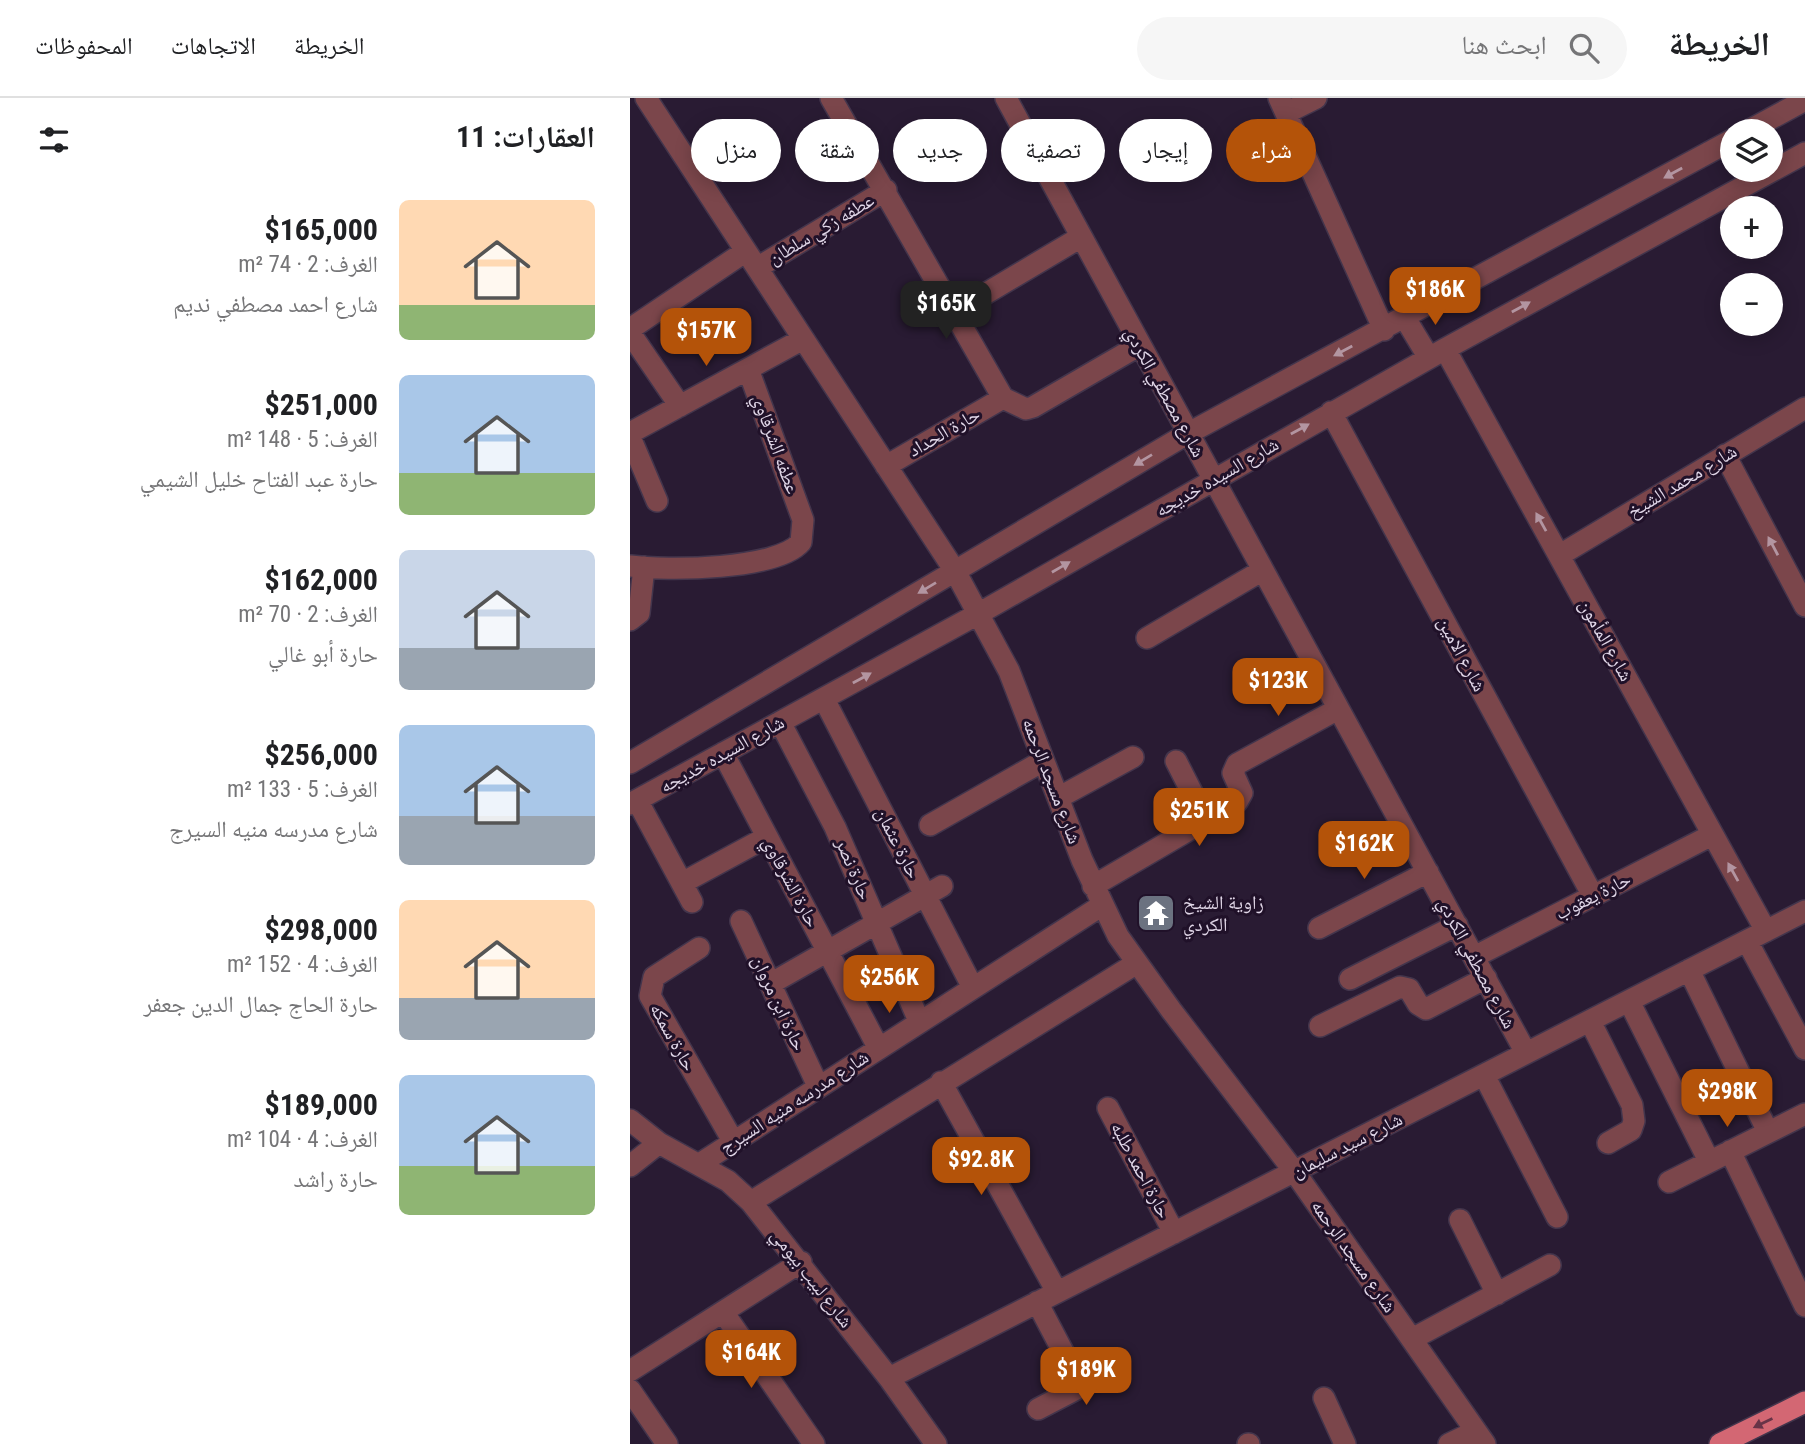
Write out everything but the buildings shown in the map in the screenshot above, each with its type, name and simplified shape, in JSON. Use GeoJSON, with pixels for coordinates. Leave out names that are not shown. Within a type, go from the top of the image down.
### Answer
{"type":"FeatureCollection","features":[{"type":"Feature","properties":{"kind":"main road"},"geometry":{"type":"LineString","coordinates":[[1720,1444],[1805,1402]]}},
{"type":"Feature","properties":{"kind":"street","name":"شارع مسجد الرحمه"},"geometry":{"type":"LineString","coordinates":[[646,98],[955,571],[1009,671],[1101,906],[1137,963],[1294,1171],[1480,1438]]}},
{"type":"Feature","properties":{"kind":"street"},"geometry":{"type":"LineString","coordinates":[[831,98],[1003,398],[1026,408],[1033,407],[1140,345]]}},
{"type":"Feature","properties":{"kind":"street","name":"شارع مصطفي الكردي"},"geometry":{"type":"LineString","coordinates":[[1006,98],[1526,1053]]}},
{"type":"Feature","properties":{"kind":"street"},"geometry":{"type":"LineString","coordinates":[[1317,98],[1282,105],[1384,330]]}},
{"type":"Feature","properties":{"kind":"street"},"geometry":{"type":"LineString","coordinates":[[1770,119],[1805,100]]}},
{"type":"Feature","properties":{"kind":"street","name":"شارع السيده خديجه"},"geometry":{"type":"LineString","coordinates":[[630,763],[1187,434],[1720,147]]}},
{"type":"Feature","properties":{"kind":"street","name":"شارع السيده خديجه"},"geometry":{"type":"LineString","coordinates":[[634,802],[978,614],[1437,353],[1805,153]]}},
{"type":"Feature","properties":{"kind":"street","name":"عطفه زكي سلطان"},"geometry":{"type":"LineString","coordinates":[[630,331],[751,260],[886,190]]}},
{"type":"Feature","properties":{"kind":"street"},"geometry":{"type":"LineString","coordinates":[[953,313],[1081,237]]}},
{"type":"Feature","properties":{"kind":"street","name":"شارع المأمون"},"geometry":{"type":"LineString","coordinates":[[1405,318],[1437,353],[1560,555],[1712,835],[1805,1049]]}},
{"type":"Feature","properties":{"kind":"street"},"geometry":{"type":"LineString","coordinates":[[630,331],[680,406]]}},
{"type":"Feature","properties":{"kind":"street"},"geometry":{"type":"LineString","coordinates":[[657,501],[630,435],[803,339]]}},
{"type":"Feature","properties":{"kind":"street","name":"عطفه الشرقاوي"},"geometry":{"type":"LineString","coordinates":[[637,567],[692,568],[783,556],[801,542],[803,520],[748,369]]}},
{"type":"Feature","properties":{"kind":"street","name":"حارة الحداد"},"geometry":{"type":"LineString","coordinates":[[886,466],[1003,398]]}},
{"type":"Feature","properties":{"kind":"street","name":"شارع محمد الشيخ"},"geometry":{"type":"LineString","coordinates":[[1560,555],[1805,408]]}},
{"type":"Feature","properties":{"kind":"street","name":"شارع الامين"},"geometry":{"type":"LineString","coordinates":[[1331,412],[1592,896]]}},
{"type":"Feature","properties":{"kind":"street"},"geometry":{"type":"LineString","coordinates":[[1725,455],[1805,607]]}},
{"type":"Feature","properties":{"kind":"street"},"geometry":{"type":"LineString","coordinates":[[630,621],[639,612],[637,567]]}},
{"type":"Feature","properties":{"kind":"street"},"geometry":{"type":"LineString","coordinates":[[1147,638],[1263,570]]}},
{"type":"Feature","properties":{"kind":"street","name":"حارة عثمان"},"geometry":{"type":"LineString","coordinates":[[824,699],[934,891],[973,988]]}},
{"type":"Feature","properties":{"kind":"street"},"geometry":{"type":"LineString","coordinates":[[1093,886],[1241,799],[1242,793],[1233,773],[1237,764],[1338,709]]}},
{"type":"Feature","properties":{"kind":"street","name":"حارة نصر"},"geometry":{"type":"LineString","coordinates":[[780,722],[835,827],[919,1021]]}},
{"type":"Feature","properties":{"kind":"street","name":"حارة الشرقاوي"},"geometry":{"type":"LineString","coordinates":[[723,753],[878,1047]]}},
{"type":"Feature","properties":{"kind":"street"},"geometry":{"type":"LineString","coordinates":[[1058,798],[1133,757]]}},
{"type":"Feature","properties":{"kind":"street"},"geometry":{"type":"LineString","coordinates":[[930,825],[1043,761]]}},
{"type":"Feature","properties":{"kind":"street"},"geometry":{"type":"LineString","coordinates":[[1176,761],[1206,820]]}},
{"type":"Feature","properties":{"kind":"street"},"geometry":{"type":"LineString","coordinates":[[634,802],[692,902]]}},
{"type":"Feature","properties":{"kind":"street","name":"حارة يعقوب"},"geometry":{"type":"LineString","coordinates":[[1474,957],[1712,835]]}},
{"type":"Feature","properties":{"kind":"street"},"geometry":{"type":"LineString","coordinates":[[682,883],[767,837]]}},
{"type":"Feature","properties":{"kind":"street"},"geometry":{"type":"LineString","coordinates":[[1319,928],[1428,872]]}},
{"type":"Feature","properties":{"kind":"street"},"geometry":{"type":"LineString","coordinates":[[770,984],[829,953],[934,891]]}},
{"type":"Feature","properties":{"kind":"street","name":"شارع مدرسه منيه السيرج"},"geometry":{"type":"LineString","coordinates":[[701,1163],[1101,906]]}},
{"type":"Feature","properties":{"kind":"street","name":"شارع سيد سليمان"},"geometry":{"type":"LineString","coordinates":[[889,1378],[1805,911]]}},
{"type":"Feature","properties":{"kind":"street","name":"حارة ابن مروان"},"geometry":{"type":"LineString","coordinates":[[741,921],[818,1086]]}},
{"type":"Feature","properties":{"kind":"street"},"geometry":{"type":"LineString","coordinates":[[1350,979],[1457,925]]}},
{"type":"Feature","properties":{"kind":"street","name":"حارة سمكه"},"geometry":{"type":"LineString","coordinates":[[699,948],[654,977],[650,996],[733,1141]]}},
{"type":"Feature","properties":{"kind":"street"},"geometry":{"type":"LineString","coordinates":[[751,1202],[1137,963]]}},
{"type":"Feature","properties":{"kind":"street"},"geometry":{"type":"LineString","coordinates":[[1689,970],[1768,1132]]}},
{"type":"Feature","properties":{"kind":"street"},"geometry":{"type":"LineString","coordinates":[[1320,1026],[1400,987],[1409,989],[1418,1004],[1426,1009],[1486,978]]}},
{"type":"Feature","properties":{"kind":"street"},"geometry":{"type":"LineString","coordinates":[[1629,1001],[1709,1161]]}},
{"type":"Feature","properties":{"kind":"street"},"geometry":{"type":"LineString","coordinates":[[1590,1021],[1633,1111],[1631,1130],[1608,1143]]}},
{"type":"Feature","properties":{"kind":"street"},"geometry":{"type":"LineString","coordinates":[[1484,1075],[1557,1217]]}},
{"type":"Feature","properties":{"kind":"street"},"geometry":{"type":"LineString","coordinates":[[941,1082],[1057,1292]]}},
{"type":"Feature","properties":{"kind":"street","name":"حارة احمد طلبه"},"geometry":{"type":"LineString","coordinates":[[1108,1108],[1174,1233]]}},
{"type":"Feature","properties":{"kind":"street"},"geometry":{"type":"LineString","coordinates":[[1668,1182],[1805,1114]]}},
{"type":"Feature","properties":{"kind":"street","name":"شارع لبيب بيومي"},"geometry":{"type":"LineString","coordinates":[[630,1120],[659,1143],[701,1163],[728,1181],[751,1202],[801,1262],[936,1444]]}},
{"type":"Feature","properties":{"kind":"street"},"geometry":{"type":"LineString","coordinates":[[630,1166],[659,1143]]}},
{"type":"Feature","properties":{"kind":"street"},"geometry":{"type":"LineString","coordinates":[[1730,1151],[1805,1306]]}},
{"type":"Feature","properties":{"kind":"street"},"geometry":{"type":"LineString","coordinates":[[1460,1220],[1497,1294]]}},
{"type":"Feature","properties":{"kind":"street"},"geometry":{"type":"LineString","coordinates":[[630,1371],[801,1262]]}},
{"type":"Feature","properties":{"kind":"street"},"geometry":{"type":"LineString","coordinates":[[1412,1339],[1550,1265]]}},
{"type":"Feature","properties":{"kind":"street"},"geometry":{"type":"LineString","coordinates":[[1037,1302],[1081,1386]]}},
{"type":"Feature","properties":{"kind":"street"},"geometry":{"type":"LineString","coordinates":[[723,1312],[813,1444]]}},
{"type":"Feature","properties":{"kind":"street"},"geometry":{"type":"LineString","coordinates":[[1038,1409],[1115,1369]]}},
{"type":"Feature","properties":{"kind":"street"},"geometry":{"type":"LineString","coordinates":[[630,1390],[667,1444]]}},
{"type":"Feature","properties":{"kind":"street"},"geometry":{"type":"LineString","coordinates":[[1324,1398],[1345,1444]]}},
{"type":"Feature","properties":{"kind":"street"},"geometry":{"type":"LineString","coordinates":[[1449,1444],[1480,1438]]}},
{"type":"Feature","properties":{"kind":"place","name":"زاوية الشيخ الكردي"},"geometry":{"type":"Point","coordinates":[1156,913]}}]}
